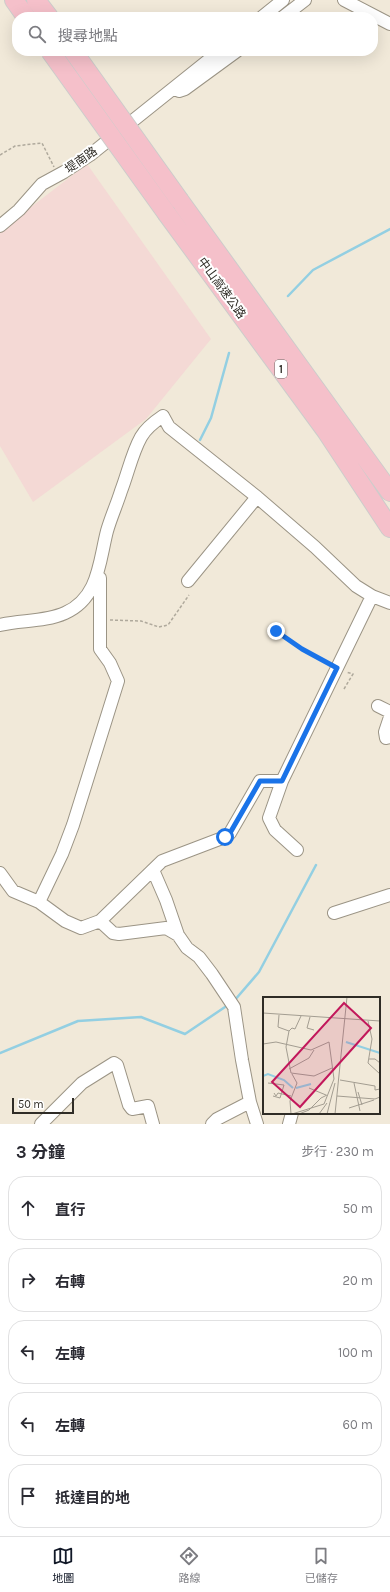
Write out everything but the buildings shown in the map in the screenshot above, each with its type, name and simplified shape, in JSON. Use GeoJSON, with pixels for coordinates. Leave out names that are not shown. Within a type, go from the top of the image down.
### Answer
{"type":"FeatureCollection","features":[{"type":"Feature","properties":{"kind":"highway"},"geometry":{"type":"LineString","coordinates":[[14,0],[22,12]]}},
{"type":"Feature","properties":{"kind":"highway"},"geometry":{"type":"LineString","coordinates":[[36,0],[45,12]]}},
{"type":"Feature","properties":{"kind":"highway","name":"中山高速公路"},"geometry":{"type":"LineString","coordinates":[[54,56],[326,431],[390,528]]}},
{"type":"Feature","properties":{"kind":"highway","name":"中山高速公路"},"geometry":{"type":"LineString","coordinates":[[77,56],[390,492]]}},
{"type":"Feature","properties":{"kind":"street"},"geometry":{"type":"LineString","coordinates":[[268,12],[283,0]]}},
{"type":"Feature","properties":{"kind":"street"},"geometry":{"type":"LineString","coordinates":[[289,12],[305,0]]}},
{"type":"Feature","properties":{"kind":"street"},"geometry":{"type":"LineString","coordinates":[[344,0],[367,12]]}},
{"type":"Feature","properties":{"kind":"street"},"geometry":{"type":"LineString","coordinates":[[378,18],[390,24]]}},
{"type":"Feature","properties":{"kind":"street","name":"堤南路"},"geometry":{"type":"LineString","coordinates":[[0,226],[19,210],[42,184],[90,155],[214,56]]}},
{"type":"Feature","properties":{"kind":"street","name":"堤南路"},"geometry":{"type":"LineString","coordinates":[[165,96],[185,89],[230,56]]}},
{"type":"Feature","properties":{"kind":"street"},"geometry":{"type":"LineString","coordinates":[[0,625],[48,618],[66,613],[81,603],[92,591],[100,566],[108,530],[142,436],[151,424],[163,416],[169,427],[257,497],[315,547],[356,586],[372,596],[390,603]]}},
{"type":"Feature","properties":{"kind":"street"},"geometry":{"type":"LineString","coordinates":[[188,581],[257,497]]}},
{"type":"Feature","properties":{"kind":"street"},"geometry":{"type":"LineString","coordinates":[[39,902],[62,854],[73,825],[118,681],[110,663],[100,650],[100,566]]}},
{"type":"Feature","properties":{"kind":"street"},"geometry":{"type":"LineString","coordinates":[[297,850],[275,830],[269,818],[282,781],[372,596]]}},
{"type":"Feature","properties":{"kind":"street"},"geometry":{"type":"LineString","coordinates":[[378,706],[390,712]]}},
{"type":"Feature","properties":{"kind":"street"},"geometry":{"type":"LineString","coordinates":[[390,717],[385,732],[386,738],[390,736]]}},
{"type":"Feature","properties":{"kind":"street"},"geometry":{"type":"LineString","coordinates":[[0,873],[13,891],[39,902],[65,921],[81,928],[100,921],[162,861],[225,837],[230,833],[260,781],[282,781]]}},
{"type":"Feature","properties":{"kind":"street"},"geometry":{"type":"LineString","coordinates":[[153,870],[166,900],[178,935],[188,948],[199,957],[234,1007],[250,1102],[257,1124]]}},
{"type":"Feature","properties":{"kind":"street"},"geometry":{"type":"LineString","coordinates":[[334,913],[390,895]]}},
{"type":"Feature","properties":{"kind":"street"},"geometry":{"type":"LineString","coordinates":[[100,921],[113,933],[119,934],[166,928],[178,935]]}},
{"type":"Feature","properties":{"kind":"street"},"geometry":{"type":"LineString","coordinates":[[41,1124],[82,1083],[114,1063],[117,1065],[129,1105],[132,1109],[148,1106],[153,1124]]}},
{"type":"Feature","properties":{"kind":"street"},"geometry":{"type":"LineString","coordinates":[[212,1124],[217,1119],[250,1102]]}},
{"type":"Feature","properties":{"kind":"street"},"geometry":{"type":"LineString","coordinates":[[289,1124],[292,1114]]}},
{"type":"Feature","properties":{"kind":"path"},"geometry":{"type":"LineString","coordinates":[[0,155],[15,146],[42,143],[55,169],[64,172]]}},
{"type":"Feature","properties":{"kind":"path"},"geometry":{"type":"LineString","coordinates":[[100,619],[141,622],[159,627],[168,625],[190,595]]}},
{"type":"Feature","properties":{"kind":"path"},"geometry":{"type":"LineString","coordinates":[[276,631],[302,649],[337,668],[353,674],[344,689]]}},
{"type":"Feature","properties":{"kind":"shaded area"},"geometry":{"type":"Polygon","coordinates":[[[87,164],[211,339],[146,419],[33,502],[0,446],[0,231],[87,164]]]}},
{"type":"Feature","properties":{"kind":"waterway"},"geometry":{"type":"LineString","coordinates":[[288,296],[313,270],[390,229]]}},
{"type":"Feature","properties":{"kind":"waterway"},"geometry":{"type":"LineString","coordinates":[[200,440],[211,418],[229,353]]}},
{"type":"Feature","properties":{"kind":"waterway"},"geometry":{"type":"LineString","coordinates":[[234,1001],[259,972],[316,865]]}},
{"type":"Feature","properties":{"kind":"waterway"},"geometry":{"type":"LineString","coordinates":[[0,1053],[78,1021],[141,1017],[185,1034],[228,1005]]}},
{"type":"Feature","properties":{"kind":"route"},"geometry":{"type":"LineString","coordinates":[[225,837],[230,833],[260,781],[282,781],[337,668],[302,649],[276,631]]}}]}
